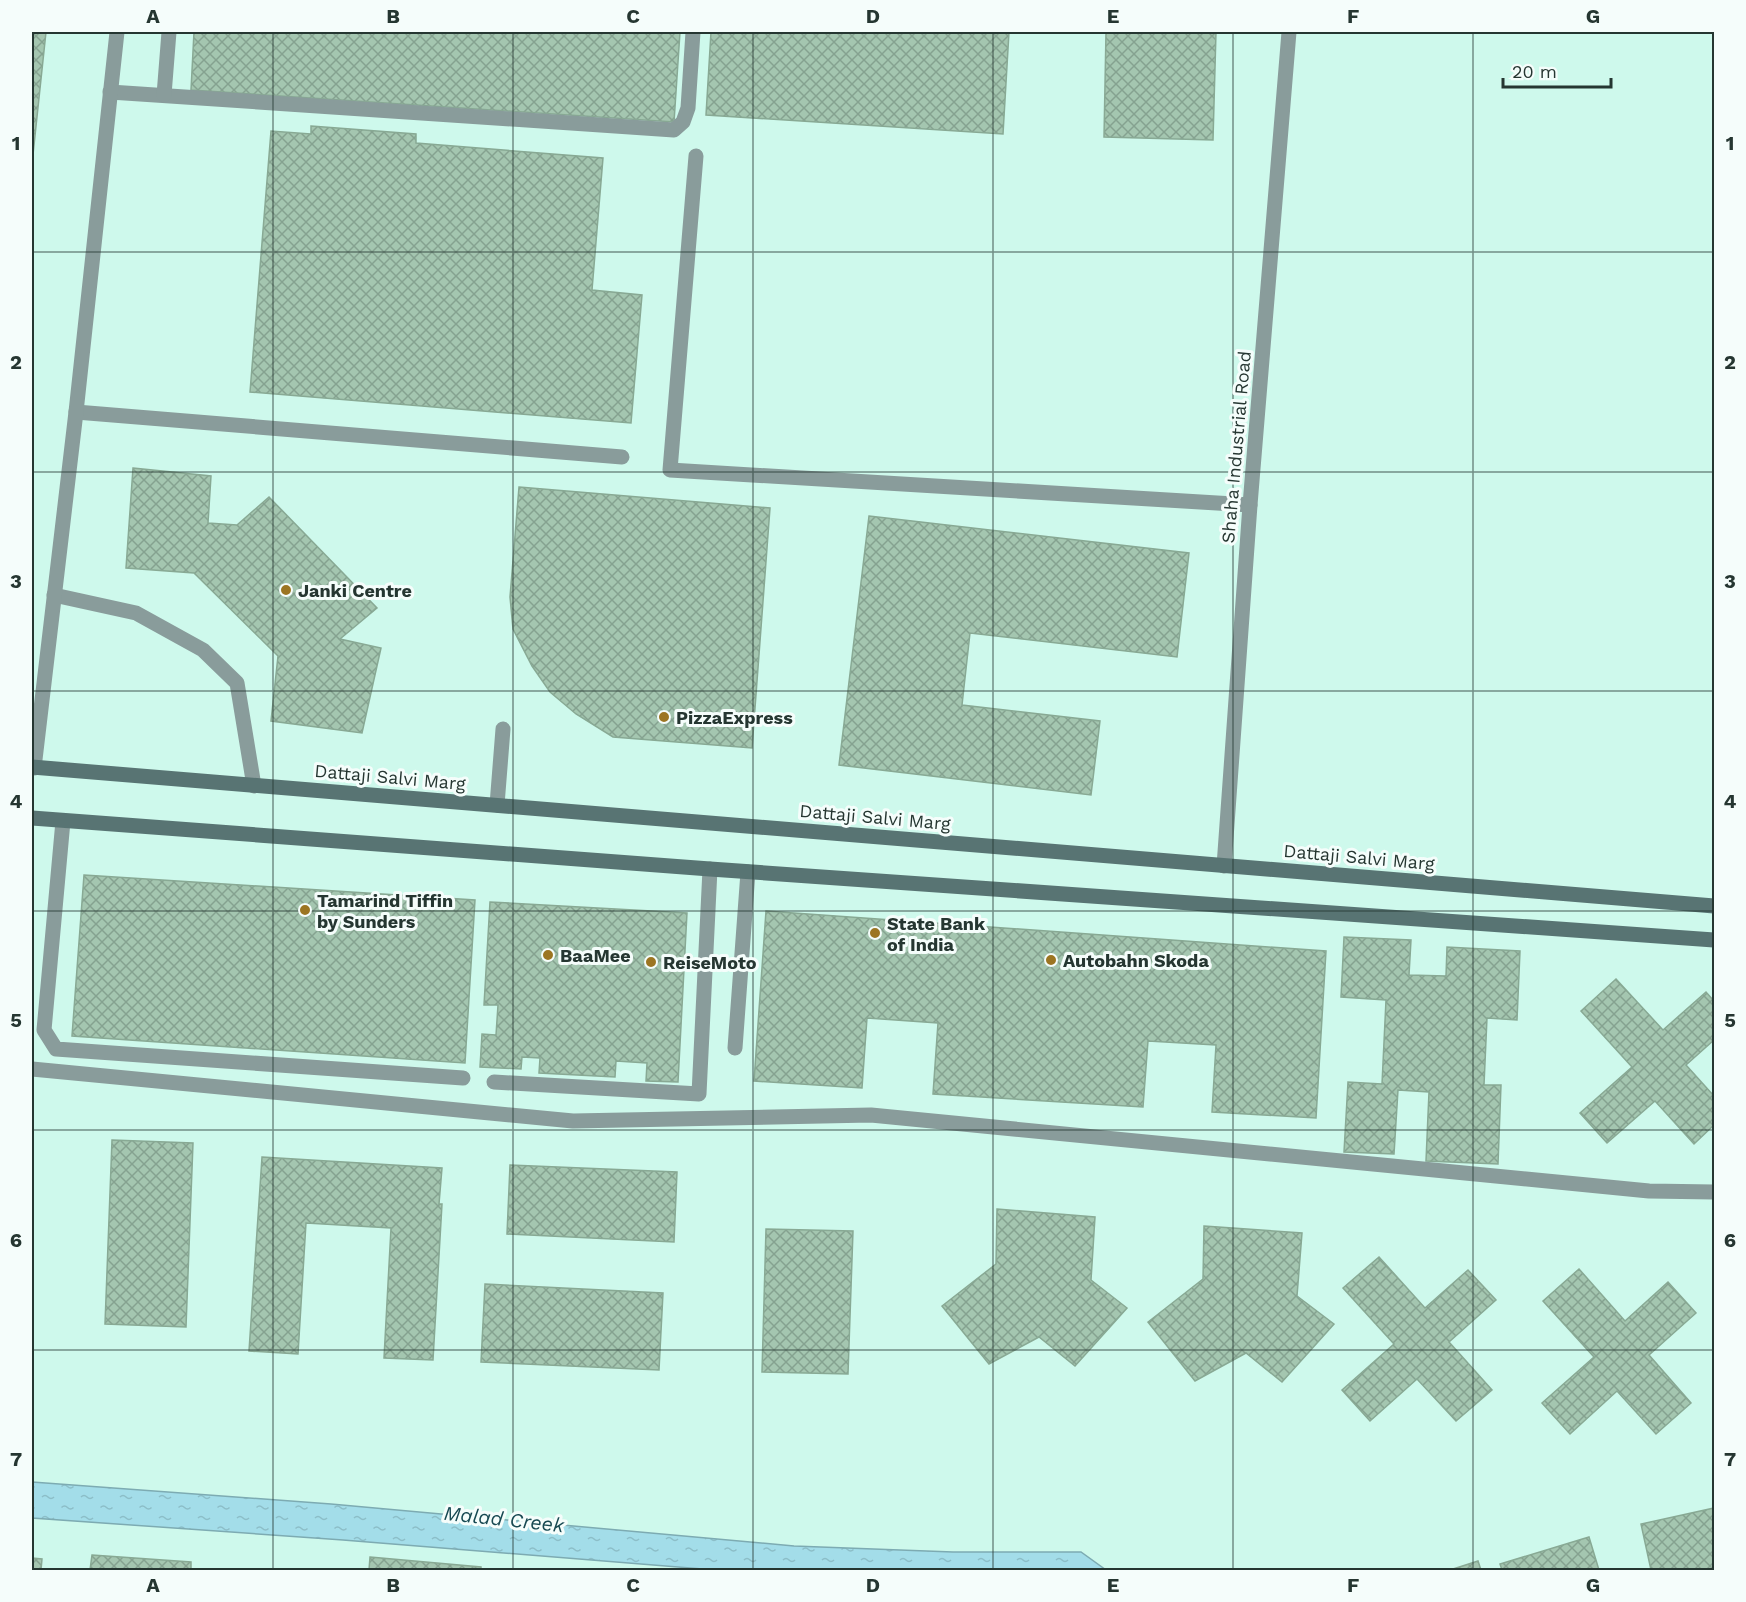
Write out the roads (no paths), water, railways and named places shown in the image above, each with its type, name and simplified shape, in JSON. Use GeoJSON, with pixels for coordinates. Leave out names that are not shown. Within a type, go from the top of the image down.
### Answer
{"type":"FeatureCollection","features":[{"type":"Feature","properties":{"kind":"street"},"geometry":{"type":"LineString","coordinates":[[33,767],[76,412],[117,32]]}},
{"type":"Feature","properties":{"kind":"street"},"geometry":{"type":"LineString","coordinates":[[164,95],[169,32]]}},
{"type":"Feature","properties":{"kind":"street"},"geometry":{"type":"LineString","coordinates":[[110,92],[674,130],[683,122],[688,108],[693,32]]}},
{"type":"Feature","properties":{"kind":"street","name":"Shaha Industrial Road"},"geometry":{"type":"LineString","coordinates":[[1224,866],[1250,505],[1289,32]]}},
{"type":"Feature","properties":{"kind":"street"},"geometry":{"type":"LineString","coordinates":[[696,156],[670,470],[1250,505]]}},
{"type":"Feature","properties":{"kind":"street"},"geometry":{"type":"LineString","coordinates":[[76,412],[622,457]]}},
{"type":"Feature","properties":{"kind":"street"},"geometry":{"type":"LineString","coordinates":[[54,595],[136,613],[203,650],[237,683],[254,786]]}},
{"type":"Feature","properties":{"kind":"street"},"geometry":{"type":"LineString","coordinates":[[497,805],[503,729]]}},
{"type":"Feature","properties":{"kind":"street","name":"Dattaji Salvi Marg"},"geometry":{"type":"LineString","coordinates":[[33,767],[1714,906]]}},
{"type":"Feature","properties":{"kind":"street"},"geometry":{"type":"LineString","coordinates":[[32,818],[748,872],[1714,940]]}},
{"type":"Feature","properties":{"kind":"street"},"geometry":{"type":"LineString","coordinates":[[63,821],[44,1030],[56,1049],[463,1078]]}},
{"type":"Feature","properties":{"kind":"street"},"geometry":{"type":"LineString","coordinates":[[494,1082],[699,1094],[710,869]]}},
{"type":"Feature","properties":{"kind":"street"},"geometry":{"type":"LineString","coordinates":[[735,1048],[748,872]]}},
{"type":"Feature","properties":{"kind":"street"},"geometry":{"type":"LineString","coordinates":[[32,1069],[573,1121],[871,1115],[1649,1191],[1714,1192]]}},
{"type":"Feature","properties":{"kind":"water"},"geometry":{"type":"Polygon","coordinates":[[[32,1482],[331,1504],[794,1546],[953,1552],[1081,1552],[1106,1570],[715,1570],[32,1518],[32,1482]]]}},
{"type":"Feature","properties":{"kind":"place","name":"Janki Centre"},"geometry":{"type":"Point","coordinates":[286,590]}},
{"type":"Feature","properties":{"kind":"place","name":"PizzaExpress"},"geometry":{"type":"Point","coordinates":[664,717]}},
{"type":"Feature","properties":{"kind":"place","name":"Tamarind Tiffin by Sunders"},"geometry":{"type":"Point","coordinates":[305,910]}},
{"type":"Feature","properties":{"kind":"place","name":"State Bank of India"},"geometry":{"type":"Point","coordinates":[875,933]}},
{"type":"Feature","properties":{"kind":"place","name":"BaaMee"},"geometry":{"type":"Point","coordinates":[548,955]}},
{"type":"Feature","properties":{"kind":"place","name":"Autobahn Skoda"},"geometry":{"type":"Point","coordinates":[1051,960]}},
{"type":"Feature","properties":{"kind":"place","name":"ReiseMoto"},"geometry":{"type":"Point","coordinates":[651,962]}},
{"type":"Feature","properties":{"kind":"water label","name":"Malad Creek"},"geometry":{"type":"Point","coordinates":[504,1519]}}]}
